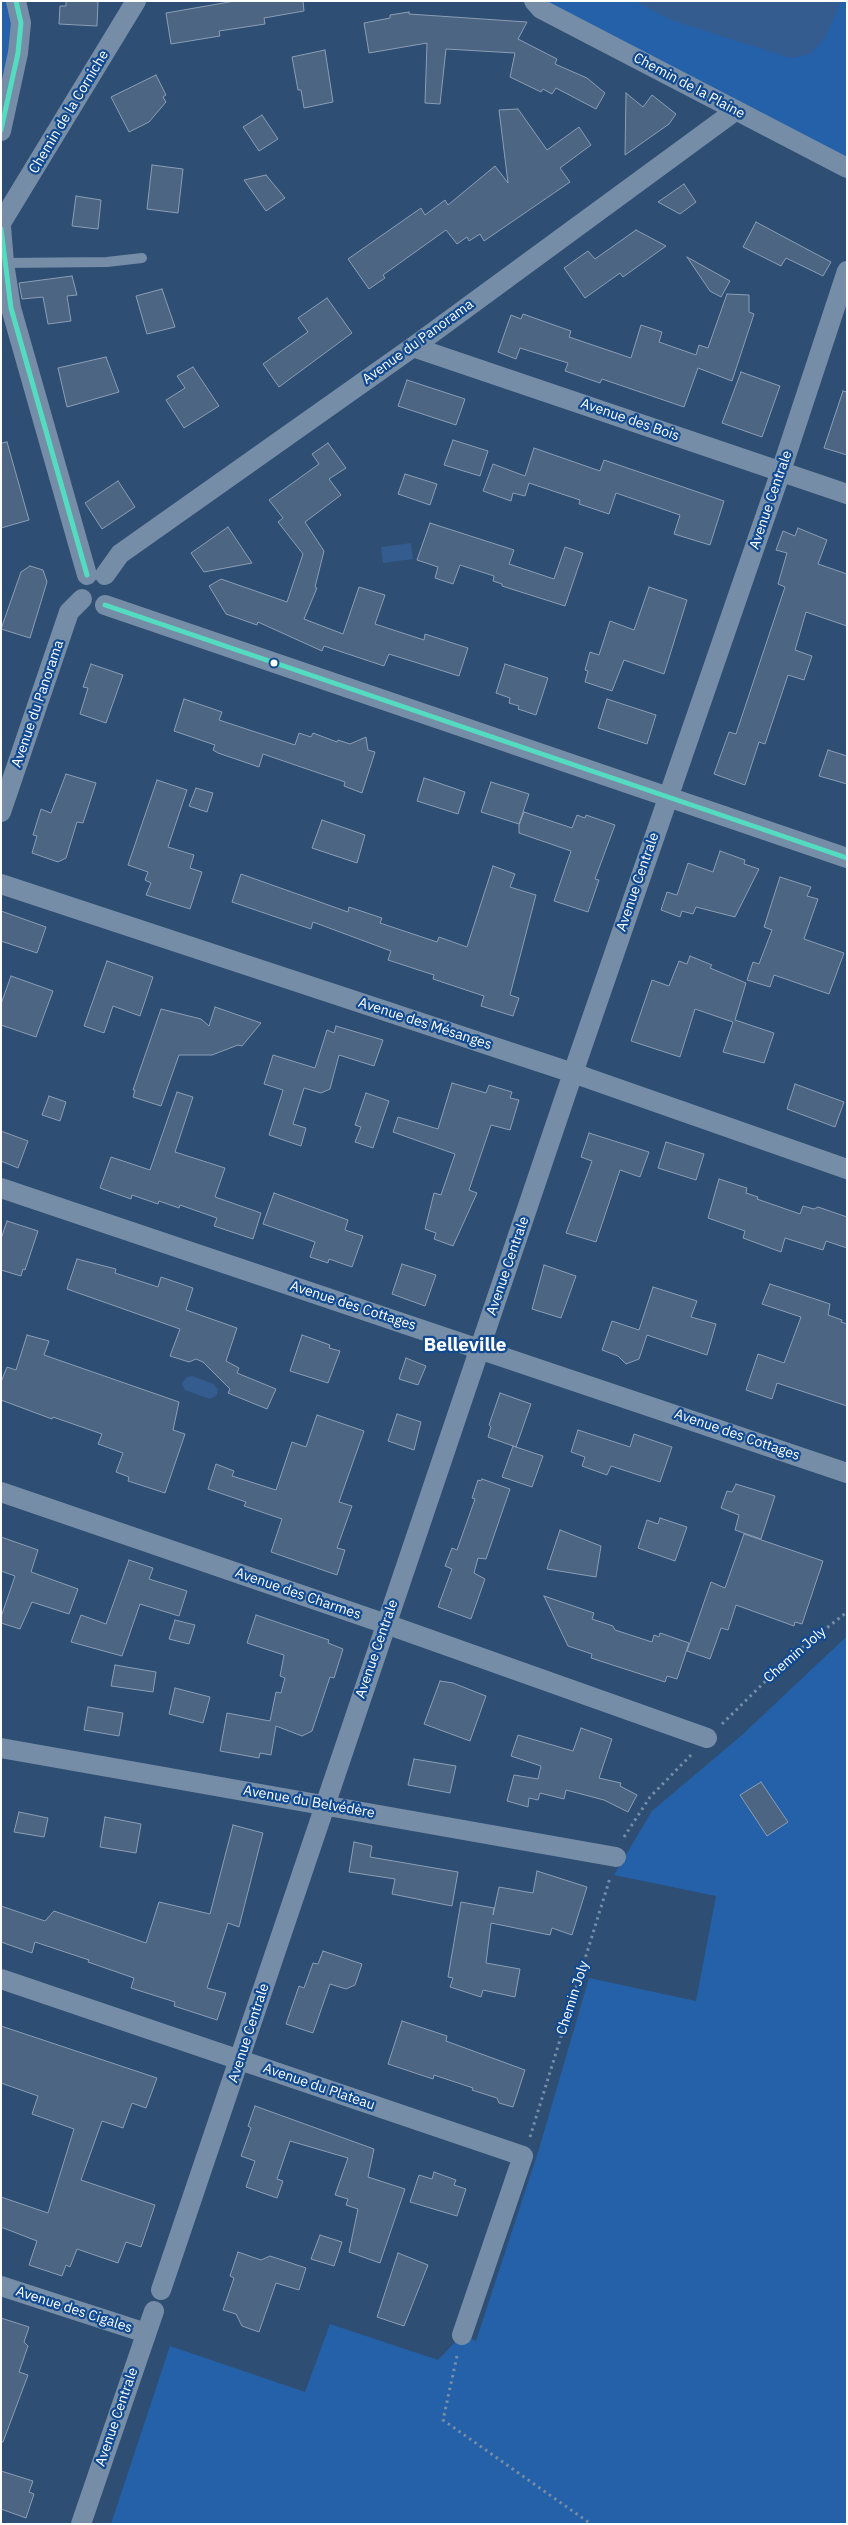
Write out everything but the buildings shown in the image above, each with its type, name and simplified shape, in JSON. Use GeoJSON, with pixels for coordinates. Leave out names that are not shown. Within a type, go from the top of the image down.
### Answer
{"type":"FeatureCollection","features":[{"type":"Feature","properties":{"kind":"street"},"geometry":{"type":"LineString","coordinates":[[1,131],[18,53],[21,23],[16,1]]}},
{"type":"Feature","properties":{"kind":"street","name":"Chemin de la Corniche"},"geometry":{"type":"LineString","coordinates":[[1,224],[136,1]]}},
{"type":"Feature","properties":{"kind":"street","name":"Chemin de la Plaine"},"geometry":{"type":"LineString","coordinates":[[534,1],[541,9],[847,168]]}},
{"type":"Feature","properties":{"kind":"street","name":"Avenue du Panorama"},"geometry":{"type":"LineString","coordinates":[[96,575],[120,554],[413,347],[735,111]]}},
{"type":"Feature","properties":{"kind":"street"},"geometry":{"type":"LineString","coordinates":[[1,224],[4,263],[11,308],[96,575],[111,582],[113,590],[111,599],[105,605]]}},
{"type":"Feature","properties":{"kind":"street","name":"Avenue Centrale"},"geometry":{"type":"LineString","coordinates":[[161,2290],[240,2061],[324,1804],[572,1073],[781,472],[847,270]]}},
{"type":"Feature","properties":{"kind":"street","name":"Avenue des Bois"},"geometry":{"type":"LineString","coordinates":[[413,347],[847,494]]}},
{"type":"Feature","properties":{"kind":"street"},"geometry":{"type":"LineString","coordinates":[[96,575],[81,582],[79,590],[82,599],[88,605],[96,607],[105,605],[847,858]]}},
{"type":"Feature","properties":{"kind":"street","name":"Avenue du Panorama"},"geometry":{"type":"LineString","coordinates":[[1,812],[69,612],[82,599]]}},
{"type":"Feature","properties":{"kind":"street","name":"Avenue des Mésanges"},"geometry":{"type":"LineString","coordinates":[[1,884],[572,1073],[847,1169]]}},
{"type":"Feature","properties":{"kind":"street","name":"Avenue des Cottages"},"geometry":{"type":"LineString","coordinates":[[1,1188],[847,1473]]}},
{"type":"Feature","properties":{"kind":"street","name":"Avenue des Charmes"},"geometry":{"type":"LineString","coordinates":[[1,1492],[386,1624],[707,1738]]}},
{"type":"Feature","properties":{"kind":"street","name":"Avenue du Belvédère"},"geometry":{"type":"LineString","coordinates":[[1,1748],[616,1857]]}},
{"type":"Feature","properties":{"kind":"street","name":"Avenue du Plateau"},"geometry":{"type":"LineString","coordinates":[[1,1979],[523,2156]]}},
{"type":"Feature","properties":{"kind":"street"},"geometry":{"type":"LineString","coordinates":[[462,2335],[523,2156]]}},
{"type":"Feature","properties":{"kind":"street","name":"Avenue des Cigales"},"geometry":{"type":"LineString","coordinates":[[1,2286],[146,2334]]}},
{"type":"Feature","properties":{"kind":"street","name":"Avenue Centrale"},"geometry":{"type":"LineString","coordinates":[[81,2524],[154,2311]]}},
{"type":"Feature","properties":{"kind":"lane"},"geometry":{"type":"LineString","coordinates":[[4,263],[107,262],[142,258]]}},
{"type":"Feature","properties":{"kind":"path","name":"Chemin Joly"},"geometry":{"type":"LineString","coordinates":[[523,2156],[533,2130],[616,1857],[633,1820],[650,1797],[790,1657],[847,1612]]}},
{"type":"Feature","properties":{"kind":"path"},"geometry":{"type":"LineString","coordinates":[[462,2335],[442,2420],[591,2524]]}},
{"type":"Feature","properties":{"kind":"shaded area"},"geometry":{"type":"Polygon","coordinates":[[[1,1],[16,1],[1,131],[1,1]]]}},
{"type":"Feature","properties":{"kind":"shaded area"},"geometry":{"type":"Polygon","coordinates":[[[542,1],[847,1],[847,161],[542,1]]]}},
{"type":"Feature","properties":{"kind":"shaded area"},"geometry":{"type":"Polygon","coordinates":[[[635,1],[841,1],[825,38],[810,54],[791,58],[671,20],[635,1]]]}},
{"type":"Feature","properties":{"kind":"shaded area"},"geometry":{"type":"Polygon","coordinates":[[[411,543],[413,559],[383,563],[381,547],[411,543]]]}},
{"type":"Feature","properties":{"kind":"shaded area"},"geometry":{"type":"Polygon","coordinates":[[[192,1376],[214,1384],[218,1390],[217,1395],[210,1399],[185,1390],[182,1383],[187,1377],[192,1376]]]}},
{"type":"Feature","properties":{"kind":"shaded area"},"geometry":{"type":"Polygon","coordinates":[[[847,1636],[847,2524],[111,2524],[170,2346],[305,2392],[330,2324],[438,2360],[462,2335],[476,2341],[539,2149],[589,1978],[696,2001],[716,1896],[614,1875],[652,1811],[742,1735],[847,1636]]]}},
{"type":"Feature","properties":{"kind":"transit line"},"geometry":{"type":"LineString","coordinates":[[1,130],[18,53],[21,23],[16,1]]}},
{"type":"Feature","properties":{"kind":"transit line"},"geometry":{"type":"LineString","coordinates":[[1,229],[11,308],[87,575]]}},
{"type":"Feature","properties":{"kind":"transit line"},"geometry":{"type":"LineString","coordinates":[[105,605],[847,858]]}},
{"type":"Feature","properties":{"kind":"district","name":"Belleville"},"geometry":{"type":"Point","coordinates":[465,1346]}}]}
